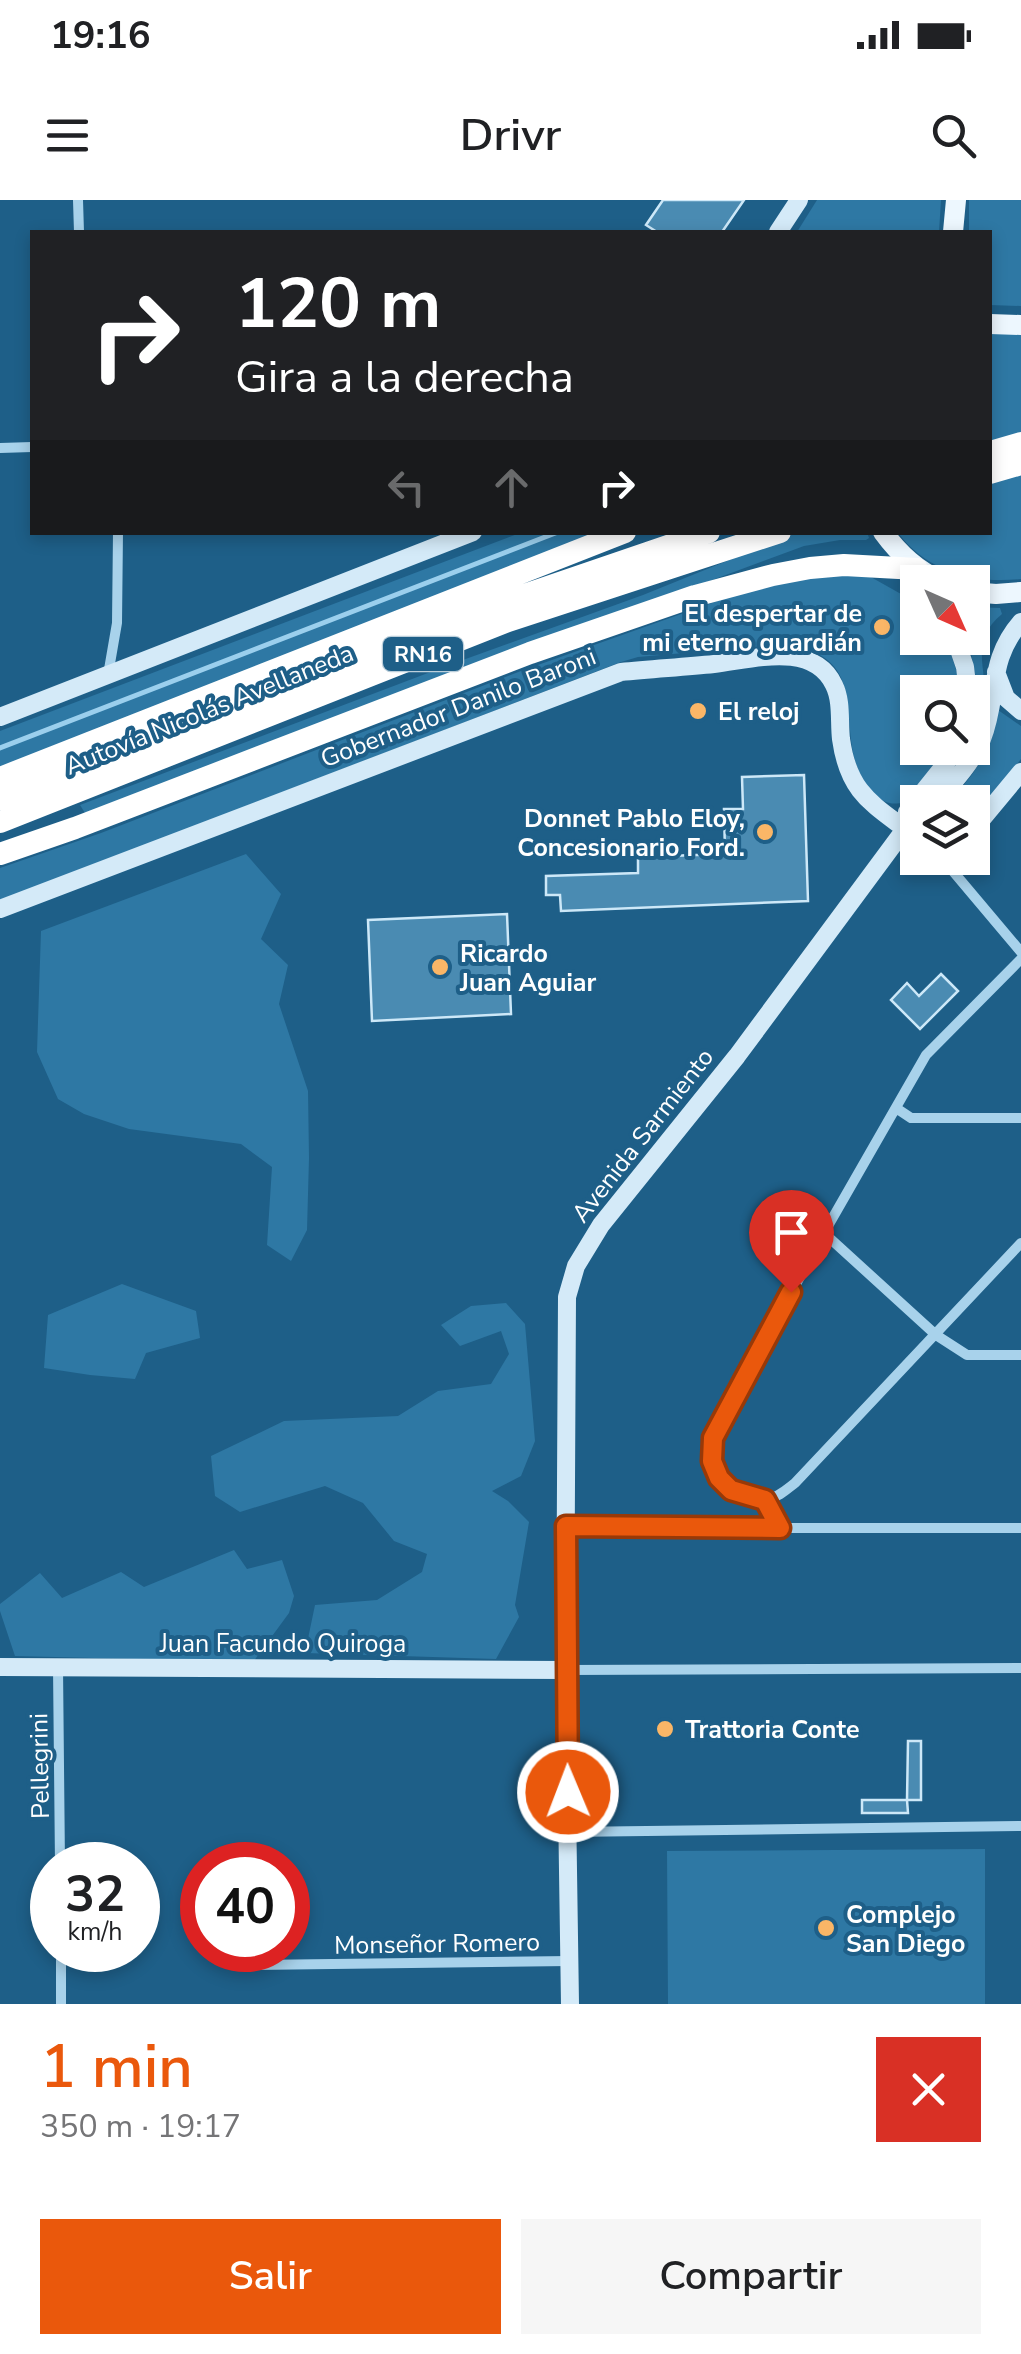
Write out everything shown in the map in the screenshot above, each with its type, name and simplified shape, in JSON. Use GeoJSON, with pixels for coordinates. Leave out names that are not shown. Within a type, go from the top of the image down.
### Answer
{"type":"FeatureCollection","features":[{"type":"Feature","properties":{"kind":"highway"},"geometry":{"type":"LineString","coordinates":[[992,451],[1021,443]]}},
{"type":"Feature","properties":{"kind":"highway"},"geometry":{"type":"LineString","coordinates":[[992,472],[1021,464]]}},
{"type":"Feature","properties":{"kind":"highway"},"geometry":{"type":"LineString","coordinates":[[0,778],[616,535]]}},
{"type":"Feature","properties":{"kind":"highway","name":"Autovía Nicolás Avellaneda"},"geometry":{"type":"LineString","coordinates":[[0,799],[486,608],[700,535]]}},
{"type":"Feature","properties":{"kind":"highway","name":"Autovía Nicolás Avellaneda"},"geometry":{"type":"LineString","coordinates":[[0,822],[508,621],[771,535]]}},
{"type":"Feature","properties":{"kind":"highway"},"geometry":{"type":"LineString","coordinates":[[0,854],[530,653],[695,596],[810,568],[844,565],[900,571]]}},
{"type":"Feature","properties":{"kind":"main road"},"geometry":{"type":"LineString","coordinates":[[953,230],[956,200]]}},
{"type":"Feature","properties":{"kind":"main road"},"geometry":{"type":"LineString","coordinates":[[992,324],[1021,326]]}},
{"type":"Feature","properties":{"kind":"main road"},"geometry":{"type":"LineString","coordinates":[[885,535],[912,565]]}},
{"type":"Feature","properties":{"kind":"main road"},"geometry":{"type":"LineString","coordinates":[[990,594],[1021,592]]}},
{"type":"Feature","properties":{"kind":"street"},"geometry":{"type":"LineString","coordinates":[[78,200],[79,230]]}},
{"type":"Feature","properties":{"kind":"street"},"geometry":{"type":"LineString","coordinates":[[779,230],[799,200]]}},
{"type":"Feature","properties":{"kind":"street"},"geometry":{"type":"LineString","coordinates":[[0,448],[30,447]]}},
{"type":"Feature","properties":{"kind":"street"},"geometry":{"type":"LineString","coordinates":[[108,676],[117,623],[118,535]]}},
{"type":"Feature","properties":{"kind":"street"},"geometry":{"type":"LineString","coordinates":[[0,717],[465,535]]}},
{"type":"Feature","properties":{"kind":"street"},"geometry":{"type":"LineString","coordinates":[[950,785],[981,742],[1002,649],[1021,622]]}},
{"type":"Feature","properties":{"kind":"street","name":"Gobernador Danilo Baroni"},"geometry":{"type":"LineString","coordinates":[[0,909],[621,672],[781,655],[812,663],[826,672],[837,693],[849,774],[870,803],[900,822]]}},
{"type":"Feature","properties":{"kind":"street"},"geometry":{"type":"LineString","coordinates":[[996,672],[1006,698],[1021,711]]}},
{"type":"Feature","properties":{"kind":"street","name":"Avenida Sarmiento"},"geometry":{"type":"LineString","coordinates":[[929,785],[946,765]]}},
{"type":"Feature","properties":{"kind":"street"},"geometry":{"type":"LineString","coordinates":[[990,809],[1021,772]]}},
{"type":"Feature","properties":{"kind":"street","name":"Avenida Sarmiento"},"geometry":{"type":"LineString","coordinates":[[570,2004],[566,1297],[576,1266],[601,1225],[900,847]]}},
{"type":"Feature","properties":{"kind":"street"},"geometry":{"type":"LineString","coordinates":[[958,875],[1021,955],[926,1055],[713,1438],[712,1461],[719,1478],[731,1490],[765,1500],[779,1496],[1021,1243]]}},
{"type":"Feature","properties":{"kind":"street"},"geometry":{"type":"LineString","coordinates":[[896,1108],[911,1118],[1021,1118]]}},
{"type":"Feature","properties":{"kind":"street"},"geometry":{"type":"LineString","coordinates":[[824,1233],[936,1334],[967,1355],[1021,1354]]}},
{"type":"Feature","properties":{"kind":"street"},"geometry":{"type":"LineString","coordinates":[[765,1500],[780,1528]]}},
{"type":"Feature","properties":{"kind":"street"},"geometry":{"type":"LineString","coordinates":[[566,1526],[1021,1528]]}},
{"type":"Feature","properties":{"kind":"street","name":"Pellegrini"},"geometry":{"type":"LineString","coordinates":[[58,1667],[60,1842]]}},
{"type":"Feature","properties":{"kind":"street","name":"Juan Facundo Quiroga"},"geometry":{"type":"LineString","coordinates":[[0,1668],[566,1670]]}},
{"type":"Feature","properties":{"kind":"street"},"geometry":{"type":"LineString","coordinates":[[566,1670],[1021,1668]]}},
{"type":"Feature","properties":{"kind":"street"},"geometry":{"type":"LineString","coordinates":[[568,1832],[1021,1826]]}},
{"type":"Feature","properties":{"kind":"street","name":"Monseñor Romero"},"geometry":{"type":"LineString","coordinates":[[310,1964],[570,1961]]}},
{"type":"Feature","properties":{"kind":"street"},"geometry":{"type":"LineString","coordinates":[[61,1972],[62,2004]]}},
{"type":"Feature","properties":{"kind":"shaded area"},"geometry":{"type":"Polygon","coordinates":[[[817,200],[941,200],[939,230],[798,230],[817,200]]]}},
{"type":"Feature","properties":{"kind":"shaded area"},"geometry":{"type":"Polygon","coordinates":[[[969,200],[1021,200],[1021,306],[992,305],[992,230],[969,230],[969,200]]]}},
{"type":"Feature","properties":{"kind":"shaded area"},"geometry":{"type":"Polygon","coordinates":[[[992,332],[1021,334],[1021,579],[990,579],[990,565],[935,565],[900,535],[992,535],[992,332]]]}},
{"type":"Feature","properties":{"kind":"shaded area"},"geometry":{"type":"Polygon","coordinates":[[[515,535],[598,535],[0,767],[0,731],[515,535]]]}},
{"type":"Feature","properties":{"kind":"shaded area"},"geometry":{"type":"Polygon","coordinates":[[[783,535],[869,538],[804,546],[85,813],[80,805],[643,595],[783,535]]]}},
{"type":"Feature","properties":{"kind":"shaded area"},"geometry":{"type":"Polygon","coordinates":[[[808,572],[869,576],[900,593],[900,655],[951,655],[958,675],[900,675],[900,765],[933,765],[918,785],[900,785],[900,803],[880,799],[861,775],[853,752],[843,682],[832,664],[810,651],[776,645],[638,657],[0,901],[0,868],[521,671],[808,572]]]}},
{"type":"Feature","properties":{"kind":"shaded area"},"geometry":{"type":"Polygon","coordinates":[[[990,608],[1000,608],[1002,614],[990,628],[990,608]]]}},
{"type":"Feature","properties":{"kind":"shaded area"},"geometry":{"type":"Polygon","coordinates":[[[971,655],[982,655],[984,675],[975,675],[971,655]]]}},
{"type":"Feature","properties":{"kind":"shaded area"},"geometry":{"type":"Polygon","coordinates":[[[998,710],[1021,726],[1021,759],[990,798],[990,785],[963,785],[978,765],[990,765],[990,738],[998,710]]]}},
{"type":"Feature","properties":{"kind":"shaded area"},"geometry":{"type":"Polygon","coordinates":[[[246,854],[281,894],[261,939],[288,965],[279,1004],[308,1091],[307,1230],[291,1261],[267,1245],[272,1167],[241,1144],[129,1129],[84,1114],[58,1099],[37,1052],[41,931],[246,854]]]}},
{"type":"Feature","properties":{"kind":"shaded area"},"geometry":{"type":"Polygon","coordinates":[[[122,1284],[196,1311],[200,1338],[146,1353],[135,1379],[44,1368],[48,1315],[122,1284]]]}},
{"type":"Feature","properties":{"kind":"shaded area"},"geometry":{"type":"Polygon","coordinates":[[[506,1303],[525,1324],[535,1441],[521,1476],[492,1491],[529,1522],[515,1605],[519,1617],[496,1659],[305,1653],[315,1605],[377,1600],[422,1572],[427,1554],[394,1541],[363,1503],[325,1486],[240,1512],[215,1496],[211,1456],[284,1421],[398,1416],[438,1391],[491,1384],[509,1354],[501,1331],[460,1346],[441,1325],[471,1306],[506,1303]]]}},
{"type":"Feature","properties":{"kind":"shaded area"},"geometry":{"type":"Polygon","coordinates":[[[234,1550],[247,1569],[282,1560],[294,1596],[289,1613],[253,1662],[15,1656],[0,1604],[40,1573],[62,1598],[121,1572],[144,1587],[234,1550]]]}},
{"type":"Feature","properties":{"kind":"shaded area","name":"Complejo San Diego"},"geometry":{"type":"Polygon","coordinates":[[[985,1849],[985,2004],[668,2004],[667,1851],[985,1849]]]}},
{"type":"Feature","properties":{"kind":"building"},"geometry":{"type":"Polygon","coordinates":[[[663,200],[744,200],[723,230],[654,230],[646,225],[663,200]]]}},
{"type":"Feature","properties":{"kind":"building","name":"Donnet Pablo Eloy, Concesionario Ford."},"geometry":{"type":"Polygon","coordinates":[[[804,775],[808,901],[561,911],[560,895],[546,895],[546,876],[638,873],[638,857],[725,854],[724,809],[743,809],[742,777],[804,775]]]}},
{"type":"Feature","properties":{"kind":"building","name":"Ricardo Juan Aguiar"},"geometry":{"type":"Polygon","coordinates":[[[507,914],[511,1014],[372,1021],[368,920],[507,914]]]}},
{"type":"Feature","properties":{"kind":"building"},"geometry":{"type":"Polygon","coordinates":[[[941,974],[958,991],[920,1029],[891,1000],[907,983],[919,996],[941,974]]]}},
{"type":"Feature","properties":{"kind":"building"},"geometry":{"type":"Polygon","coordinates":[[[908,1741],[921,1741],[921,1800],[907,1800],[908,1741]]]}},
{"type":"Feature","properties":{"kind":"building"},"geometry":{"type":"Polygon","coordinates":[[[862,1800],[907,1800],[908,1813],[862,1813],[862,1800]]]}},
{"type":"Feature","properties":{"kind":"waterway"},"geometry":{"type":"LineString","coordinates":[[0,748],[550,535]]}},
{"type":"Feature","properties":{"kind":"place","name":"El despertar de mi eterno guardián"},"geometry":{"type":"Point","coordinates":[882,627]}},
{"type":"Feature","properties":{"kind":"place","name":"El reloj"},"geometry":{"type":"Point","coordinates":[698,711]}},
{"type":"Feature","properties":{"kind":"place","name":"Donnet Pablo Eloy, Concesionario Ford."},"geometry":{"type":"Point","coordinates":[765,832]}},
{"type":"Feature","properties":{"kind":"place","name":"Ricardo Juan Aguiar"},"geometry":{"type":"Point","coordinates":[440,967]}},
{"type":"Feature","properties":{"kind":"place","name":"Trattoria Conte"},"geometry":{"type":"Point","coordinates":[665,1729]}},
{"type":"Feature","properties":{"kind":"place","name":"Complejo San Diego"},"geometry":{"type":"Point","coordinates":[826,1928]}},
{"type":"Feature","properties":{"kind":"route"},"geometry":{"type":"LineString","coordinates":[[568,1792],[566,1526],[780,1528],[765,1500],[731,1490],[719,1478],[712,1461],[713,1438],[791,1292]]}}]}
